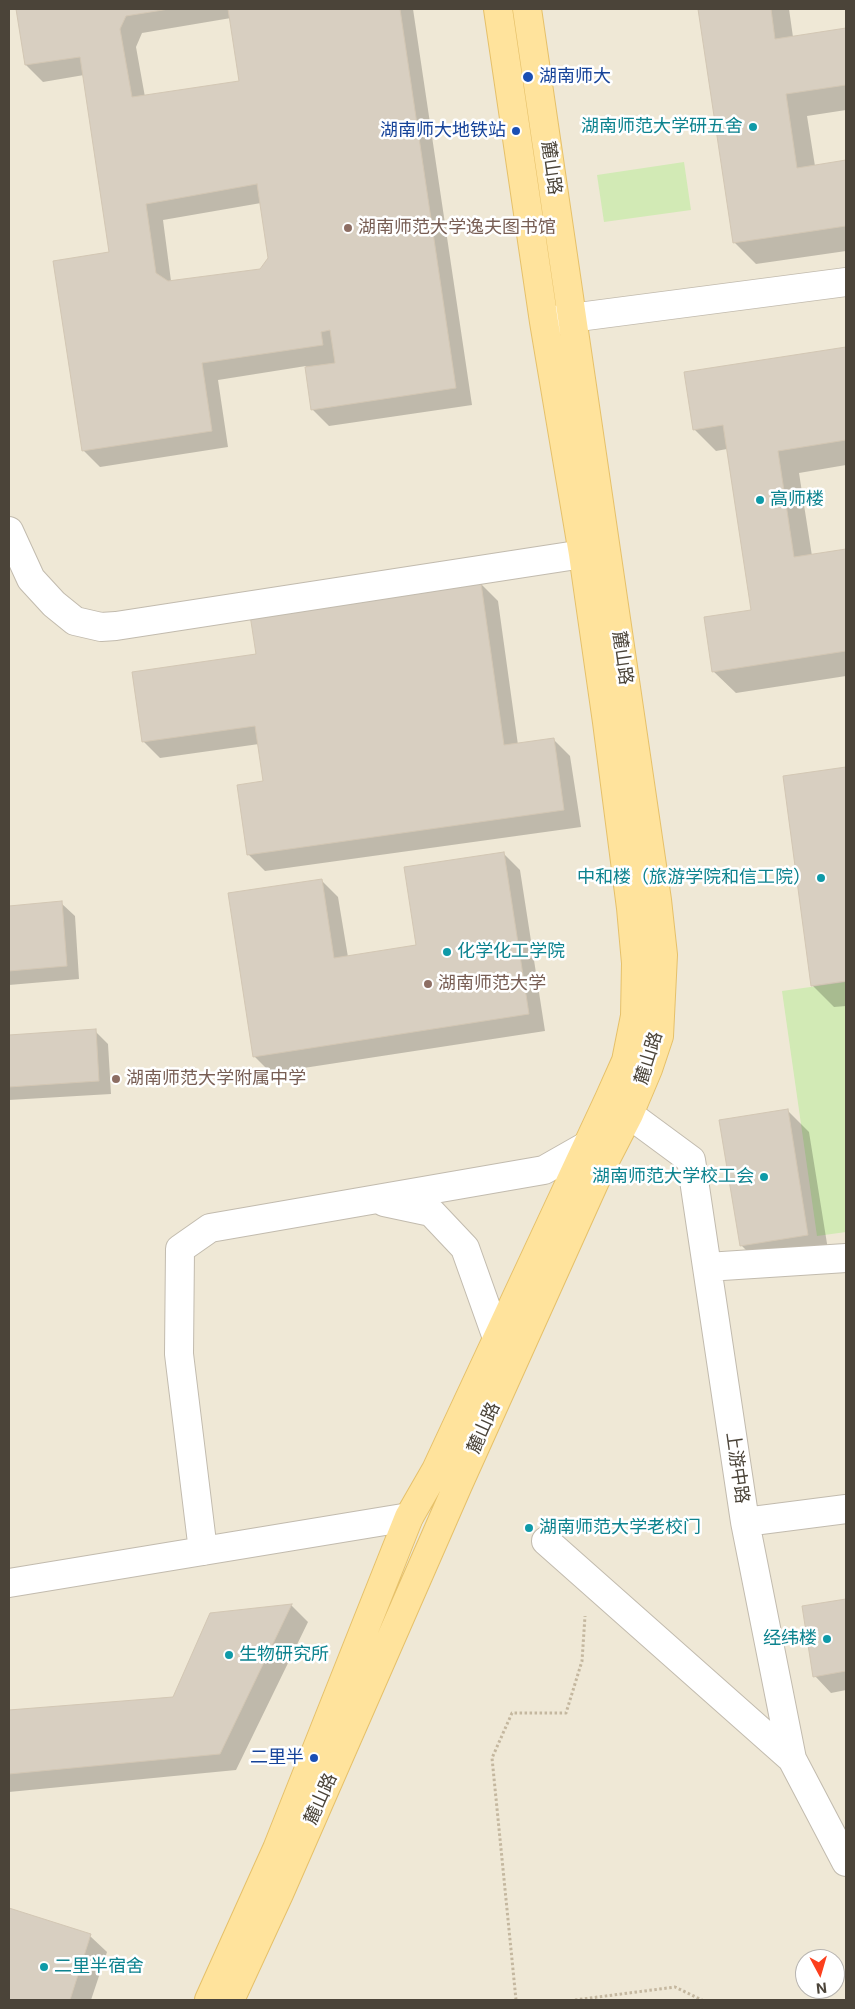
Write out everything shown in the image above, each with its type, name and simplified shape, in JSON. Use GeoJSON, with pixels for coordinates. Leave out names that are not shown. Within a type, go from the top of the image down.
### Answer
{"type":"FeatureCollection","features":[{"type":"Feature","properties":{"kind":"main road","name":"麓山路"},"geometry":{"type":"LineString","coordinates":[[230,2000],[283,1885],[455,1492],[595,1181],[619,1106],[635,1016],[636,963],[629,888],[583,554],[544,322],[498,9]]}},
{"type":"Feature","properties":{"kind":"main road","name":"麓山路"},"geometry":{"type":"LineString","coordinates":[[209,2000],[277,1849],[410,1517],[436,1470],[588,1145],[648,1068],[659,1036],[663,955],[645,811],[527,9]]}},
{"type":"Feature","properties":{"kind":"lane"},"geometry":{"type":"LineString","coordinates":[[544,322],[846,282]]}},
{"type":"Feature","properties":{"kind":"lane"},"geometry":{"type":"LineString","coordinates":[[9,531],[31,579],[54,604],[75,621],[101,627],[583,554]]}},
{"type":"Feature","properties":{"kind":"lane","name":"上游中路"},"geometry":{"type":"LineString","coordinates":[[619,1106],[690,1160],[745,1522],[792,1759],[846,1862]]}},
{"type":"Feature","properties":{"kind":"lane"},"geometry":{"type":"LineString","coordinates":[[203,1551],[179,1354],[180,1249],[210,1228],[544,1170],[588,1145]]}},
{"type":"Feature","properties":{"kind":"lane"},"geometry":{"type":"LineString","coordinates":[[370,1200],[431,1212],[465,1248],[497,1338]]}},
{"type":"Feature","properties":{"kind":"lane"},"geometry":{"type":"LineString","coordinates":[[707,1267],[846,1258]]}},
{"type":"Feature","properties":{"kind":"lane"},"geometry":{"type":"LineString","coordinates":[[745,1522],[846,1509]]}},
{"type":"Feature","properties":{"kind":"lane"},"geometry":{"type":"LineString","coordinates":[[9,1584],[410,1517]]}},
{"type":"Feature","properties":{"kind":"lane"},"geometry":{"type":"LineString","coordinates":[[546,1541],[792,1759]]}},
{"type":"Feature","properties":{"kind":"path"},"geometry":{"type":"LineString","coordinates":[[516,2000],[492,1758],[512,1713],[566,1713],[582,1661],[587,1578]]}},
{"type":"Feature","properties":{"kind":"path"},"geometry":{"type":"LineString","coordinates":[[575,2000],[676,1987],[702,2000]]}},
{"type":"Feature","properties":{"kind":"shaded area","name":"湖南师范大学"},"geometry":{"type":"Polygon","coordinates":[[[9,9],[846,9],[846,2000],[9,2000],[9,9]]]}},
{"type":"Feature","properties":{"kind":"green space"},"geometry":{"type":"Polygon","coordinates":[[[684,162],[691,210],[604,222],[597,175],[684,162]]]}},
{"type":"Feature","properties":{"kind":"green space"},"geometry":{"type":"Polygon","coordinates":[[[846,982],[846,1232],[817,1236],[782,991],[846,982]]]}},
{"type":"Feature","properties":{"kind":"building","name":"湖南师范大学逸夫图书馆"},"geometry":{"type":"Polygon","coordinates":[[[16,9],[169,9],[126,16],[120,29],[132,97],[239,81],[228,9],[400,9],[456,388],[311,410],[305,367],[335,363],[330,330],[321,332],[323,345],[202,363],[212,431],[82,451],[53,261],[109,252],[80,57],[25,65],[16,9]],[[257,184],[146,204],[156,273],[168,281],[260,269],[268,258],[257,184]]]}},
{"type":"Feature","properties":{"kind":"building","name":"湖南师范大学研五舍"},"geometry":{"type":"Polygon","coordinates":[[[698,9],[771,9],[775,39],[846,28],[846,85],[786,94],[797,168],[846,160],[846,226],[733,243],[698,9]]]}},
{"type":"Feature","properties":{"kind":"building","name":"高师楼"},"geometry":{"type":"Polygon","coordinates":[[[846,347],[846,440],[778,451],[794,557],[846,549],[846,651],[712,672],[704,617],[751,610],[723,425],[693,430],[684,372],[846,347]]]}},
{"type":"Feature","properties":{"kind":"building"},"geometry":{"type":"Polygon","coordinates":[[[481,583],[504,745],[554,738],[564,810],[247,855],[237,785],[263,781],[255,726],[142,742],[132,672],[256,654],[250,615],[481,583]]]}},
{"type":"Feature","properties":{"kind":"building","name":"中和楼（旅游学院和信工院）"},"geometry":{"type":"Polygon","coordinates":[[[846,767],[846,981],[811,986],[783,776],[846,767]]]}},
{"type":"Feature","properties":{"kind":"building","name":"化学化工学院"},"geometry":{"type":"Polygon","coordinates":[[[504,852],[529,1014],[253,1057],[228,893],[322,879],[334,958],[416,945],[404,867],[504,852]]]}},
{"type":"Feature","properties":{"kind":"building"},"geometry":{"type":"Polygon","coordinates":[[[62,901],[67,966],[9,971],[9,906],[62,901]]]}},
{"type":"Feature","properties":{"kind":"building"},"geometry":{"type":"Polygon","coordinates":[[[96,1029],[99,1081],[9,1087],[9,1035],[96,1029]]]}},
{"type":"Feature","properties":{"kind":"building","name":"湖南师范大学校工会"},"geometry":{"type":"Polygon","coordinates":[[[788,1109],[808,1235],[740,1246],[719,1120],[788,1109]]]}},
{"type":"Feature","properties":{"kind":"building","name":"经纬楼"},"geometry":{"type":"Polygon","coordinates":[[[846,1599],[846,1671],[813,1677],[802,1606],[846,1599]]]}},
{"type":"Feature","properties":{"kind":"building","name":"生物研究所"},"geometry":{"type":"Polygon","coordinates":[[[292,1604],[220,1754],[9,1774],[9,1710],[173,1697],[210,1613],[292,1604]]]}},
{"type":"Feature","properties":{"kind":"building","name":"二里半宿舍"},"geometry":{"type":"Polygon","coordinates":[[[9,1908],[91,1934],[70,2000],[9,2000],[9,1908]]]}},
{"type":"Feature","properties":{"kind":"place","name":"湖南师大"},"geometry":{"type":"Point","coordinates":[528,77]}},
{"type":"Feature","properties":{"kind":"place","name":"湖南师范大学研五舍"},"geometry":{"type":"Point","coordinates":[753,127]}},
{"type":"Feature","properties":{"kind":"place","name":"湖南师大地铁站"},"geometry":{"type":"Point","coordinates":[516,131]}},
{"type":"Feature","properties":{"kind":"place","name":"湖南师范大学逸夫图书馆"},"geometry":{"type":"Point","coordinates":[348,228]}},
{"type":"Feature","properties":{"kind":"place","name":"高师楼"},"geometry":{"type":"Point","coordinates":[760,500]}},
{"type":"Feature","properties":{"kind":"place","name":"中和楼（旅游学院和信工院）"},"geometry":{"type":"Point","coordinates":[821,878]}},
{"type":"Feature","properties":{"kind":"place","name":"化学化工学院"},"geometry":{"type":"Point","coordinates":[447,952]}},
{"type":"Feature","properties":{"kind":"place","name":"湖南师范大学"},"geometry":{"type":"Point","coordinates":[428,984]}},
{"type":"Feature","properties":{"kind":"place","name":"湖南师范大学附属中学"},"geometry":{"type":"Point","coordinates":[116,1079]}},
{"type":"Feature","properties":{"kind":"place","name":"湖南师范大学校工会"},"geometry":{"type":"Point","coordinates":[764,1177]}},
{"type":"Feature","properties":{"kind":"place","name":"湖南师范大学老校门"},"geometry":{"type":"Point","coordinates":[529,1528]}},
{"type":"Feature","properties":{"kind":"place","name":"经纬楼"},"geometry":{"type":"Point","coordinates":[827,1639]}},
{"type":"Feature","properties":{"kind":"place","name":"生物研究所"},"geometry":{"type":"Point","coordinates":[229,1655]}},
{"type":"Feature","properties":{"kind":"place","name":"二里半"},"geometry":{"type":"Point","coordinates":[314,1758]}},
{"type":"Feature","properties":{"kind":"place","name":"二里半宿舍"},"geometry":{"type":"Point","coordinates":[44,1967]}}]}
